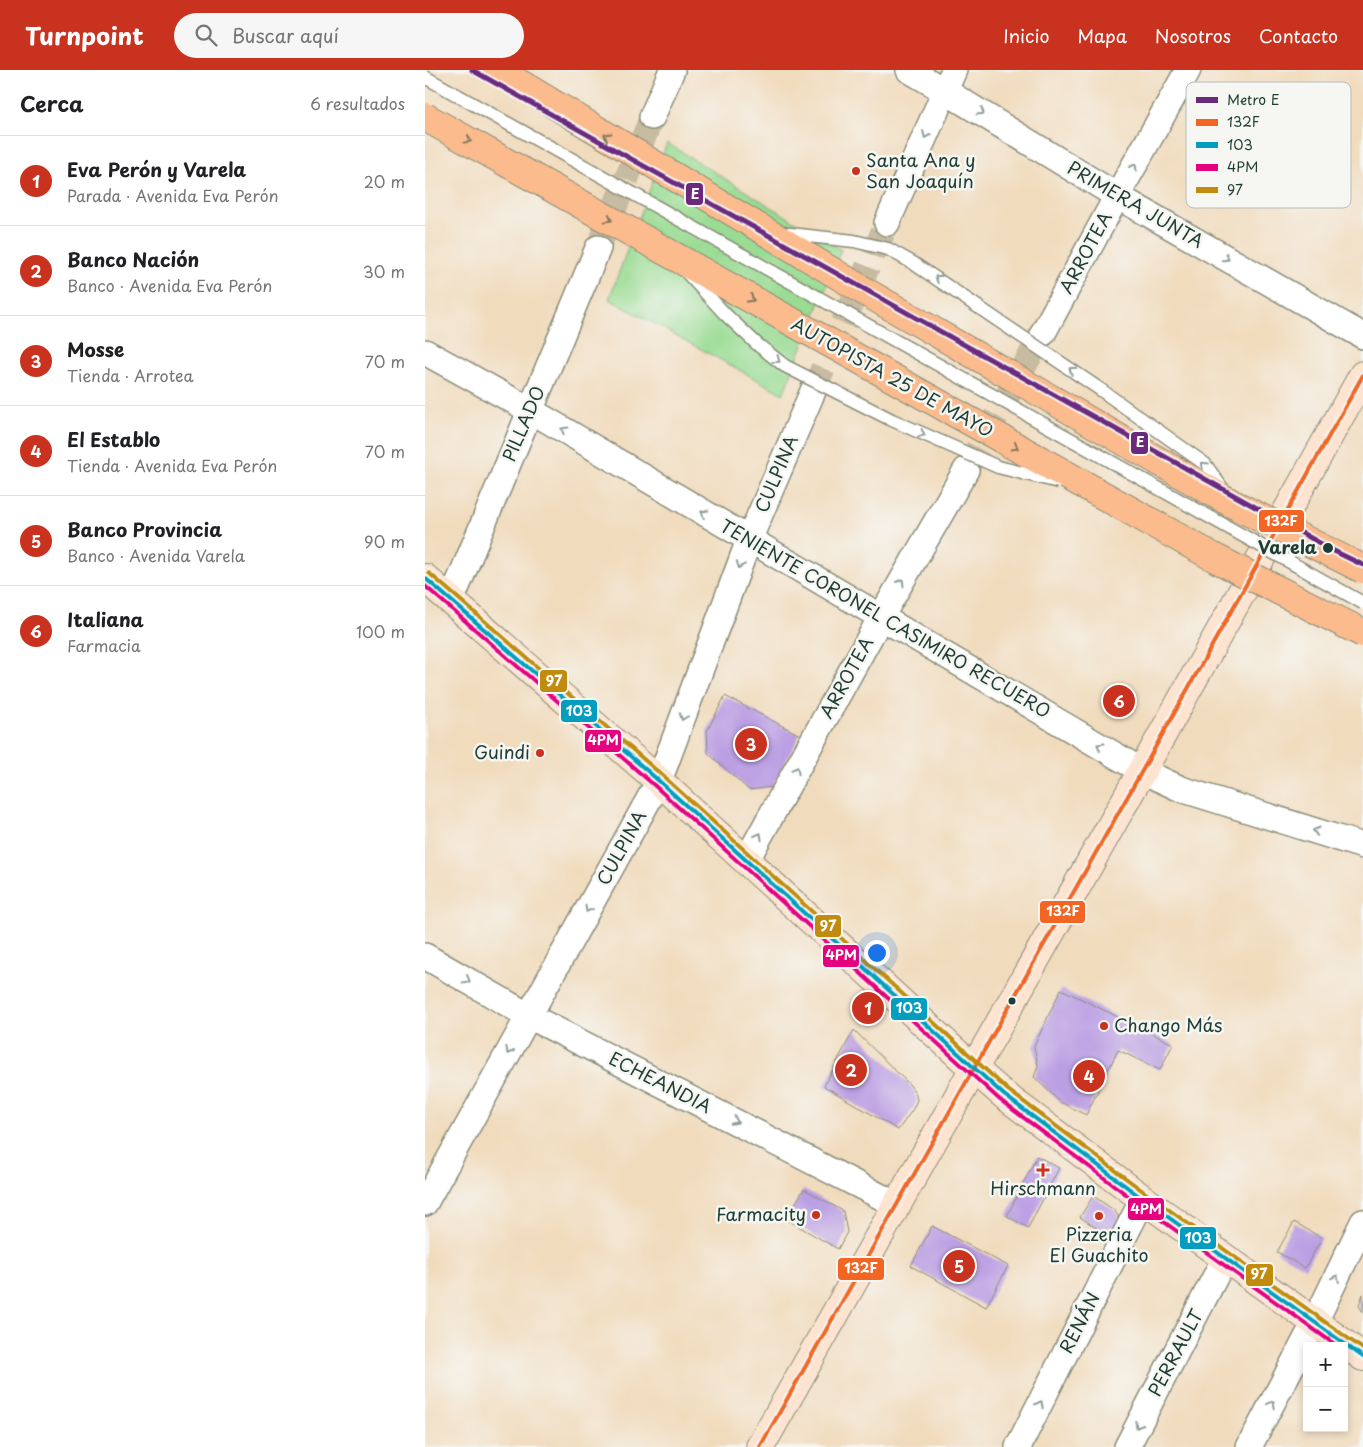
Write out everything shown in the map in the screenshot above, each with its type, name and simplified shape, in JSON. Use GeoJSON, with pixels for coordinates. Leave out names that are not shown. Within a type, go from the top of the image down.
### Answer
{"type":"FeatureCollection","features":[{"type":"Feature","properties":{"kind":"highway"},"geometry":{"type":"LineString","coordinates":[[497,70],[871,295],[1233,504],[1363,569]]}},
{"type":"Feature","properties":{"kind":"highway","name":"AUTOPISTA 25 DE MAYO"},"geometry":{"type":"LineString","coordinates":[[425,117],[1217,559],[1363,633]]}},
{"type":"Feature","properties":{"kind":"main road"},"geometry":{"type":"LineString","coordinates":[[760,1447],[1363,375]]}},
{"type":"Feature","properties":{"kind":"main road"},"geometry":{"type":"LineString","coordinates":[[425,578],[659,781],[1004,1095],[1143,1199],[1363,1357]]}},
{"type":"Feature","properties":{"kind":"street"},"geometry":{"type":"LineString","coordinates":[[652,117],[672,70]]}},
{"type":"Feature","properties":{"kind":"street","name":"PRIMERA JUNTA"},"geometry":{"type":"LineString","coordinates":[[909,70],[950,80],[1117,196],[1363,336]]}},
{"type":"Feature","properties":{"kind":"street","name":"ARROTEA"},"geometry":{"type":"LineString","coordinates":[[1043,332],[1117,196],[1189,70]]}},
{"type":"Feature","properties":{"kind":"street"},"geometry":{"type":"LineString","coordinates":[[887,223],[950,80]]}},
{"type":"Feature","properties":{"kind":"street","name":"PILLADO"},"geometry":{"type":"LineString","coordinates":[[451,601],[598,248]]}},
{"type":"Feature","properties":{"kind":"street","name":"TENIENTE CORONEL CASIMIRO RECUERO"},"geometry":{"type":"LineString","coordinates":[[425,352],[530,410],[1142,770],[1181,789],[1363,846]]}},
{"type":"Feature","properties":{"kind":"street","name":"CULPINA"},"geometry":{"type":"LineString","coordinates":[[425,1202],[659,781],[749,540],[813,391]]}},
{"type":"Feature","properties":{"kind":"street","name":"ARROTEA"},"geometry":{"type":"LineString","coordinates":[[746,861],[881,617],[966,470]]}},
{"type":"Feature","properties":{"kind":"street","name":"ECHEANDIA"},"geometry":{"type":"LineString","coordinates":[[425,956],[529,1016],[897,1205]]}},
{"type":"Feature","properties":{"kind":"street","name":"RENÁN"},"geometry":{"type":"LineString","coordinates":[[1018,1447],[1143,1199]]}},
{"type":"Feature","properties":{"kind":"street"},"geometry":{"type":"LineString","coordinates":[[1249,1447],[1315,1322],[1363,1222]]}},
{"type":"Feature","properties":{"kind":"street","name":"PERRAULT"},"geometry":{"type":"LineString","coordinates":[[1127,1447],[1225,1258]]}},
{"type":"Feature","properties":{"kind":"lane"},"geometry":{"type":"LineString","coordinates":[[425,77],[1363,603]]}},
{"type":"Feature","properties":{"kind":"lane"},"geometry":{"type":"LineString","coordinates":[[763,230],[854,241],[888,250],[913,262],[1205,464],[1233,504]]}},
{"type":"Feature","properties":{"kind":"lane"},"geometry":{"type":"LineString","coordinates":[[668,252],[725,314],[758,346],[785,366],[892,420],[998,468],[1093,490]]}},
{"type":"Feature","properties":{"kind":"green space"},"geometry":{"type":"Polygon","coordinates":[[[667,143],[841,250],[783,394],[609,299],[667,143]]]}},
{"type":"Feature","properties":{"kind":"building"},"geometry":{"type":"Polygon","coordinates":[[[725,696],[800,735],[772,787],[749,790],[708,753],[707,731],[725,696]]]}},
{"type":"Feature","properties":{"kind":"building"},"geometry":{"type":"Polygon","coordinates":[[[1061,989],[1173,1044],[1160,1070],[1118,1050],[1086,1115],[1060,1102],[1034,1077],[1038,1066],[1034,1046],[1061,989]]]}},
{"type":"Feature","properties":{"kind":"building"},"geometry":{"type":"Polygon","coordinates":[[[854,1030],[915,1092],[917,1100],[913,1109],[898,1130],[824,1086],[854,1030]]]}},
{"type":"Feature","properties":{"kind":"building"},"geometry":{"type":"Polygon","coordinates":[[[1037,1156],[1059,1168],[1028,1228],[1007,1216],[1037,1156]]]}},
{"type":"Feature","properties":{"kind":"building","name":"Farmacity"},"geometry":{"type":"Polygon","coordinates":[[[804,1189],[843,1211],[847,1232],[838,1249],[786,1219],[804,1189]]]}},
{"type":"Feature","properties":{"kind":"building","name":"Pizzeria El Guachito"},"geometry":{"type":"Polygon","coordinates":[[[1093,1196],[1114,1210],[1118,1216],[1118,1225],[1111,1238],[1080,1217],[1093,1196]]]}},
{"type":"Feature","properties":{"kind":"building"},"geometry":{"type":"Polygon","coordinates":[[[1294,1222],[1322,1238],[1305,1268],[1277,1252],[1294,1222]]]}},
{"type":"Feature","properties":{"kind":"building"},"geometry":{"type":"Polygon","coordinates":[[[932,1226],[1008,1266],[986,1307],[911,1266],[932,1226]]]}},
{"type":"Feature","properties":{"kind":"building"},"geometry":{"type":"Polygon","coordinates":[[[1363,1294],[1363,1313],[1359,1305],[1363,1294]]]}},
{"type":"Feature","properties":{"kind":"tunnel"},"geometry":{"type":"LineString","coordinates":[[598,248],[652,117]]}},
{"type":"Feature","properties":{"kind":"tunnel"},"geometry":{"type":"LineString","coordinates":[[813,391],[887,223]]}},
{"type":"Feature","properties":{"kind":"tunnel"},"geometry":{"type":"LineString","coordinates":[[966,470],[1043,333]]}},
{"type":"Feature","properties":{"kind":"metro line","name":"E"},"geometry":{"type":"LineString","coordinates":[[472,70],[1334,551],[1363,565]]}},
{"type":"Feature","properties":{"kind":"transit line","name":"132F"},"geometry":{"type":"LineString","coordinates":[[760,1447],[1142,771],[1363,375]]}},
{"type":"Feature","properties":{"kind":"transit line","name":"97"},"geometry":{"type":"LineString","coordinates":[[429,573],[663,776],[1008,1090],[1147,1194],[1363,1349]]}},
{"type":"Feature","properties":{"kind":"transit line","name":"103"},"geometry":{"type":"LineString","coordinates":[[425,578],[659,781],[1004,1095],[1143,1199],[1363,1357]]}},
{"type":"Feature","properties":{"kind":"transit line","name":"4PM"},"geometry":{"type":"LineString","coordinates":[[425,586],[655,786],[1000,1100],[1139,1204],[1331,1342]]}},
{"type":"Feature","properties":{"kind":"place","name":"Santa Ana y San Joaquín"},"geometry":{"type":"Point","coordinates":[856,171]}},
{"type":"Feature","properties":{"kind":"place","name":"Varela"},"geometry":{"type":"Point","coordinates":[1328,548]}},
{"type":"Feature","properties":{"kind":"place","name":"Italiana"},"geometry":{"type":"Point","coordinates":[1119,701]}},
{"type":"Feature","properties":{"kind":"place","name":"Mosse"},"geometry":{"type":"Point","coordinates":[751,744]}},
{"type":"Feature","properties":{"kind":"place","name":"Guindi"},"geometry":{"type":"Point","coordinates":[540,753]}},
{"type":"Feature","properties":{"kind":"place","name":"Eva Perón y Varela"},"geometry":{"type":"Point","coordinates":[868,1008]}},
{"type":"Feature","properties":{"kind":"place","name":"Chango Más"},"geometry":{"type":"Point","coordinates":[1104,1026]}},
{"type":"Feature","properties":{"kind":"place","name":"Banco Nación"},"geometry":{"type":"Point","coordinates":[851,1070]}},
{"type":"Feature","properties":{"kind":"place","name":"El Establo"},"geometry":{"type":"Point","coordinates":[1089,1076]}},
{"type":"Feature","properties":{"kind":"place","name":"Hirschmann"},"geometry":{"type":"Point","coordinates":[1043,1170]}},
{"type":"Feature","properties":{"kind":"place","name":"Farmacity"},"geometry":{"type":"Point","coordinates":[816,1215]}},
{"type":"Feature","properties":{"kind":"place","name":"Pizzeria El Guachito"},"geometry":{"type":"Point","coordinates":[1099,1216]}},
{"type":"Feature","properties":{"kind":"place","name":"Banco Provincia"},"geometry":{"type":"Point","coordinates":[959,1266]}}]}
